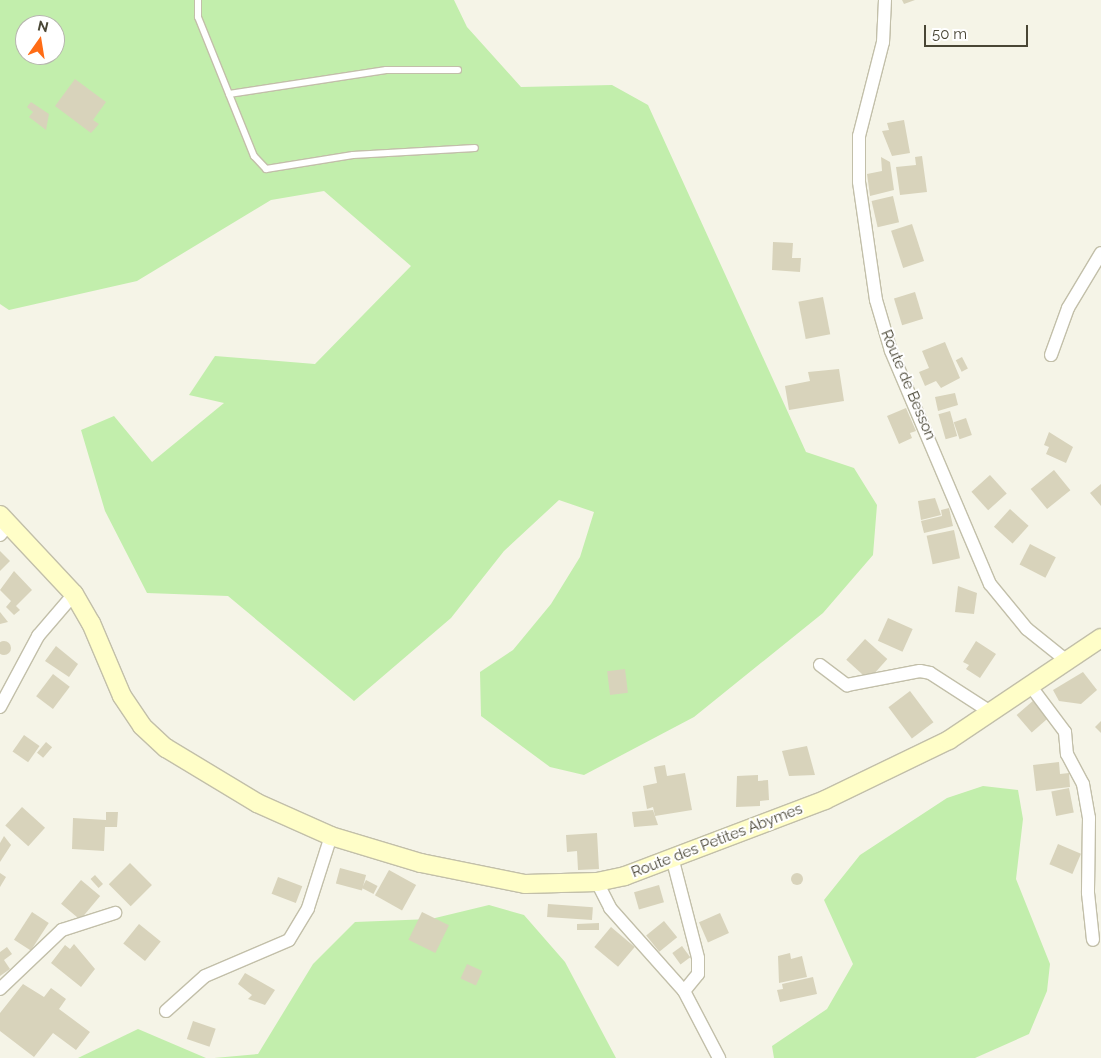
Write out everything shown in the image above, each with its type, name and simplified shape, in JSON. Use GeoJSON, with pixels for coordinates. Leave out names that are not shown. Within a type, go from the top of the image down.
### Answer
{"type":"FeatureCollection","features":[{"type":"Feature","properties":{"kind":"main road","name":"Route des Petites Abymes"},"geometry":{"type":"LineString","coordinates":[[3,525],[74,594],[91,623],[122,696],[142,726],[166,748],[257,803],[331,836],[482,878],[524,884],[597,882],[673,861],[873,779],[1032,688],[1067,661]]}},
{"type":"Feature","properties":{"kind":"main road"},"geometry":{"type":"LineString","coordinates":[[1067,661],[1101,638]]}},
{"type":"Feature","properties":{"kind":"street","name":"Route de Besson"},"geometry":{"type":"LineString","coordinates":[[885,0],[883,42],[859,136],[859,182],[876,300],[891,351],[990,584],[1027,629],[1067,661]]}},
{"type":"Feature","properties":{"kind":"street"},"geometry":{"type":"LineString","coordinates":[[1051,355],[1068,308],[1101,253]]}},
{"type":"Feature","properties":{"kind":"street"},"geometry":{"type":"LineString","coordinates":[[0,707],[38,636],[74,594]]}},
{"type":"Feature","properties":{"kind":"street"},"geometry":{"type":"LineString","coordinates":[[820,665],[846,685],[920,671],[930,673],[992,712]]}},
{"type":"Feature","properties":{"kind":"street"},"geometry":{"type":"LineString","coordinates":[[1032,688],[1065,732],[1067,754],[1083,784],[1089,818],[1088,893],[1093,940]]}},
{"type":"Feature","properties":{"kind":"street"},"geometry":{"type":"LineString","coordinates":[[166,1011],[205,976],[289,940],[308,908],[331,836]]}},
{"type":"Feature","properties":{"kind":"street"},"geometry":{"type":"LineString","coordinates":[[673,861],[698,958],[698,974],[684,991]]}},
{"type":"Feature","properties":{"kind":"street"},"geometry":{"type":"LineString","coordinates":[[597,882],[610,908],[684,991],[719,1058]]}},
{"type":"Feature","properties":{"kind":"street"},"geometry":{"type":"LineString","coordinates":[[0,989],[62,930],[115,914]]}},
{"type":"Feature","properties":{"kind":"lane"},"geometry":{"type":"LineString","coordinates":[[198,0],[198,17],[254,156],[266,169],[362,155],[475,148]]}},
{"type":"Feature","properties":{"kind":"lane"},"geometry":{"type":"LineString","coordinates":[[229,94],[336,75],[458,70]]}},
{"type":"Feature","properties":{"kind":"green space"},"geometry":{"type":"Polygon","coordinates":[[[0,0],[454,0],[467,27],[521,87],[612,85],[648,105],[806,452],[854,468],[877,505],[873,555],[823,613],[694,717],[584,775],[550,767],[481,716],[480,672],[513,650],[551,604],[580,557],[594,512],[559,500],[504,551],[451,618],[354,701],[228,596],[147,593],[105,511],[81,430],[114,416],[152,462],[224,403],[189,395],[215,356],[315,364],[411,266],[324,191],[271,200],[137,281],[9,310],[0,304],[0,0]]]}},
{"type":"Feature","properties":{"kind":"green space"},"geometry":{"type":"Polygon","coordinates":[[[983,786],[1018,790],[1023,819],[1016,879],[1050,964],[1047,991],[1029,1034],[975,1058],[774,1058],[772,1046],[827,1009],[853,964],[824,900],[860,855],[947,798],[983,786]]]}},
{"type":"Feature","properties":{"kind":"green space"},"geometry":{"type":"Polygon","coordinates":[[[489,905],[524,915],[565,962],[616,1058],[214,1058],[258,1054],[313,964],[355,922],[431,919],[489,905]]]}},
{"type":"Feature","properties":{"kind":"green space"},"geometry":{"type":"Polygon","coordinates":[[[138,1029],[206,1058],[78,1058],[138,1029]]]}},
{"type":"Feature","properties":{"kind":"building"},"geometry":{"type":"Polygon","coordinates":[[[902,0],[915,0],[904,4],[902,0]]]}},
{"type":"Feature","properties":{"kind":"building"},"geometry":{"type":"Polygon","coordinates":[[[75,79],[106,102],[93,120],[99,124],[91,133],[55,106],[75,79]]]}},
{"type":"Feature","properties":{"kind":"building"},"geometry":{"type":"Polygon","coordinates":[[[31,102],[49,114],[46,130],[29,117],[33,112],[27,107],[31,102]]]}},
{"type":"Feature","properties":{"kind":"building"},"geometry":{"type":"Polygon","coordinates":[[[904,120],[910,153],[892,156],[882,131],[889,130],[887,123],[904,120]]]}},
{"type":"Feature","properties":{"kind":"building"},"geometry":{"type":"Polygon","coordinates":[[[922,156],[927,192],[900,195],[896,167],[916,165],[915,157],[922,156]]]}},
{"type":"Feature","properties":{"kind":"building"},"geometry":{"type":"Polygon","coordinates":[[[881,157],[890,162],[894,190],[870,196],[867,174],[882,171],[881,157]]]}},
{"type":"Feature","properties":{"kind":"building"},"geometry":{"type":"Polygon","coordinates":[[[893,196],[899,222],[878,227],[872,201],[893,196]]]}},
{"type":"Feature","properties":{"kind":"building"},"geometry":{"type":"Polygon","coordinates":[[[912,224],[924,261],[903,268],[891,231],[912,224]]]}},
{"type":"Feature","properties":{"kind":"building"},"geometry":{"type":"Polygon","coordinates":[[[773,242],[793,243],[792,258],[801,258],[800,272],[772,270],[773,242]]]}},
{"type":"Feature","properties":{"kind":"building"},"geometry":{"type":"Polygon","coordinates":[[[915,292],[923,319],[902,325],[894,298],[915,292]]]}},
{"type":"Feature","properties":{"kind":"building"},"geometry":{"type":"Polygon","coordinates":[[[823,297],[830,334],[806,339],[798,302],[823,297]]]}},
{"type":"Feature","properties":{"kind":"building"},"geometry":{"type":"Polygon","coordinates":[[[945,342],[960,378],[941,388],[936,381],[925,386],[919,372],[929,368],[922,351],[945,342]]]}},
{"type":"Feature","properties":{"kind":"building"},"geometry":{"type":"Polygon","coordinates":[[[962,357],[968,369],[962,372],[956,360],[962,357]]]}},
{"type":"Feature","properties":{"kind":"building"},"geometry":{"type":"Polygon","coordinates":[[[839,369],[844,401],[789,410],[785,386],[810,381],[808,372],[839,369]]]}},
{"type":"Feature","properties":{"kind":"building"},"geometry":{"type":"Polygon","coordinates":[[[955,393],[958,405],[938,411],[935,397],[955,393]]]}},
{"type":"Feature","properties":{"kind":"building"},"geometry":{"type":"Polygon","coordinates":[[[906,408],[916,431],[910,433],[912,438],[899,444],[887,416],[906,408]]]}},
{"type":"Feature","properties":{"kind":"building"},"geometry":{"type":"Polygon","coordinates":[[[950,411],[957,436],[946,439],[938,414],[950,411]]]}},
{"type":"Feature","properties":{"kind":"building"},"geometry":{"type":"Polygon","coordinates":[[[966,418],[972,435],[960,439],[954,422],[966,418]]]}},
{"type":"Feature","properties":{"kind":"building"},"geometry":{"type":"Polygon","coordinates":[[[1049,432],[1073,447],[1066,463],[1046,454],[1049,447],[1044,445],[1049,432]]]}},
{"type":"Feature","properties":{"kind":"building"},"geometry":{"type":"Polygon","coordinates":[[[1054,470],[1070,490],[1047,509],[1031,489],[1054,470]]]}},
{"type":"Feature","properties":{"kind":"building"},"geometry":{"type":"Polygon","coordinates":[[[990,475],[1007,494],[988,510],[971,492],[990,475]]]}},
{"type":"Feature","properties":{"kind":"building"},"geometry":{"type":"Polygon","coordinates":[[[1101,484],[1101,506],[1090,493],[1101,484]]]}},
{"type":"Feature","properties":{"kind":"building"},"geometry":{"type":"Polygon","coordinates":[[[935,498],[941,515],[921,520],[918,501],[935,498]]]}},
{"type":"Feature","properties":{"kind":"building"},"geometry":{"type":"Polygon","coordinates":[[[949,508],[953,526],[924,533],[921,521],[942,516],[941,510],[949,508]]]}},
{"type":"Feature","properties":{"kind":"building"},"geometry":{"type":"Polygon","coordinates":[[[1010,509],[1029,526],[1013,544],[994,527],[1010,509]]]}},
{"type":"Feature","properties":{"kind":"building"},"geometry":{"type":"Polygon","coordinates":[[[954,530],[960,558],[933,564],[927,536],[954,530]]]}},
{"type":"Feature","properties":{"kind":"building"},"geometry":{"type":"Polygon","coordinates":[[[1030,544],[1056,557],[1045,578],[1020,564],[1030,544]]]}},
{"type":"Feature","properties":{"kind":"building"},"geometry":{"type":"Polygon","coordinates":[[[0,551],[10,561],[0,571],[0,551]]]}},
{"type":"Feature","properties":{"kind":"building"},"geometry":{"type":"Polygon","coordinates":[[[14,571],[32,590],[16,606],[20,610],[14,615],[6,607],[11,601],[0,590],[14,571]]]}},
{"type":"Feature","properties":{"kind":"building"},"geometry":{"type":"Polygon","coordinates":[[[958,586],[977,593],[974,614],[955,612],[958,586]]]}},
{"type":"Feature","properties":{"kind":"building"},"geometry":{"type":"Polygon","coordinates":[[[0,612],[8,622],[0,624],[0,612]]]}},
{"type":"Feature","properties":{"kind":"building"},"geometry":{"type":"Polygon","coordinates":[[[888,618],[913,629],[902,652],[878,641],[888,618]]]}},
{"type":"Feature","properties":{"kind":"building"},"geometry":{"type":"Polygon","coordinates":[[[865,639],[887,659],[869,680],[846,660],[865,639]]]}},
{"type":"Feature","properties":{"kind":"building"},"geometry":{"type":"Polygon","coordinates":[[[4,641],[9,643],[11,648],[9,653],[4,655],[-1,653],[-3,648],[-1,643],[4,641]]]}},
{"type":"Feature","properties":{"kind":"building"},"geometry":{"type":"Polygon","coordinates":[[[976,641],[996,654],[980,678],[966,669],[969,665],[963,662],[976,641]]]}},
{"type":"Feature","properties":{"kind":"building"},"geometry":{"type":"Polygon","coordinates":[[[56,646],[78,664],[69,677],[45,661],[56,646]]]}},
{"type":"Feature","properties":{"kind":"building"},"geometry":{"type":"Polygon","coordinates":[[[625,669],[628,693],[610,695],[607,671],[625,669]]]}},
{"type":"Feature","properties":{"kind":"building"},"geometry":{"type":"Polygon","coordinates":[[[1083,672],[1097,690],[1081,704],[1059,701],[1053,690],[1083,672]]]}},
{"type":"Feature","properties":{"kind":"building"},"geometry":{"type":"Polygon","coordinates":[[[53,674],[70,687],[53,709],[36,696],[53,674]]]}},
{"type":"Feature","properties":{"kind":"building"},"geometry":{"type":"Polygon","coordinates":[[[910,691],[933,722],[912,738],[888,707],[910,691]]]}},
{"type":"Feature","properties":{"kind":"building"},"geometry":{"type":"Polygon","coordinates":[[[1034,700],[1049,717],[1032,732],[1017,715],[1034,700]]]}},
{"type":"Feature","properties":{"kind":"building"},"geometry":{"type":"Polygon","coordinates":[[[1101,721],[1101,733],[1095,727],[1101,721]]]}},
{"type":"Feature","properties":{"kind":"building"},"geometry":{"type":"Polygon","coordinates":[[[24,735],[40,746],[28,762],[13,751],[24,735]]]}},
{"type":"Feature","properties":{"kind":"building"},"geometry":{"type":"Polygon","coordinates":[[[46,742],[52,747],[43,758],[37,753],[46,742]]]}},
{"type":"Feature","properties":{"kind":"building"},"geometry":{"type":"Polygon","coordinates":[[[807,746],[815,775],[789,776],[782,751],[807,746]]]}},
{"type":"Feature","properties":{"kind":"building"},"geometry":{"type":"Polygon","coordinates":[[[1059,762],[1060,774],[1069,773],[1070,787],[1036,791],[1033,765],[1059,762]]]}},
{"type":"Feature","properties":{"kind":"building"},"geometry":{"type":"Polygon","coordinates":[[[665,765],[667,776],[685,773],[692,810],[655,816],[653,807],[647,809],[643,786],[657,783],[654,767],[665,765]]]}},
{"type":"Feature","properties":{"kind":"building"},"geometry":{"type":"Polygon","coordinates":[[[758,775],[758,781],[768,780],[769,800],[760,801],[760,806],[736,807],[737,776],[758,775]]]}},
{"type":"Feature","properties":{"kind":"building"},"geometry":{"type":"Polygon","coordinates":[[[1069,788],[1074,813],[1056,816],[1051,791],[1069,788]]]}},
{"type":"Feature","properties":{"kind":"building"},"geometry":{"type":"Polygon","coordinates":[[[22,807],[45,828],[28,846],[5,826],[22,807]]]}},
{"type":"Feature","properties":{"kind":"building"},"geometry":{"type":"Polygon","coordinates":[[[653,810],[658,825],[634,827],[632,812],[653,810]]]}},
{"type":"Feature","properties":{"kind":"building"},"geometry":{"type":"Polygon","coordinates":[[[106,812],[118,812],[117,827],[105,827],[104,851],[72,849],[73,818],[106,820],[106,812]]]}},
{"type":"Feature","properties":{"kind":"building"},"geometry":{"type":"Polygon","coordinates":[[[597,833],[599,869],[578,870],[577,851],[567,852],[566,835],[597,833]]]}},
{"type":"Feature","properties":{"kind":"building"},"geometry":{"type":"Polygon","coordinates":[[[4,836],[11,845],[0,862],[0,843],[4,836]]]}},
{"type":"Feature","properties":{"kind":"building"},"geometry":{"type":"Polygon","coordinates":[[[1058,844],[1081,854],[1072,874],[1049,864],[1058,844]]]}},
{"type":"Feature","properties":{"kind":"building"},"geometry":{"type":"Polygon","coordinates":[[[130,863],[152,885],[131,906],[109,884],[130,863]]]}},
{"type":"Feature","properties":{"kind":"building"},"geometry":{"type":"Polygon","coordinates":[[[340,868],[366,875],[362,890],[336,883],[340,868]]]}},
{"type":"Feature","properties":{"kind":"building"},"geometry":{"type":"Polygon","coordinates":[[[389,870],[416,885],[402,910],[375,895],[389,870]]]}},
{"type":"Feature","properties":{"kind":"building"},"geometry":{"type":"Polygon","coordinates":[[[0,873],[6,877],[0,887],[0,873]]]}},
{"type":"Feature","properties":{"kind":"building"},"geometry":{"type":"Polygon","coordinates":[[[799,873],[802,874],[802,884],[795,885],[792,884],[791,877],[792,874],[799,873]]]}},
{"type":"Feature","properties":{"kind":"building"},"geometry":{"type":"Polygon","coordinates":[[[95,875],[103,884],[99,888],[91,879],[95,875]]]}},
{"type":"Feature","properties":{"kind":"building"},"geometry":{"type":"Polygon","coordinates":[[[278,877],[302,886],[296,903],[272,894],[278,877]]]}},
{"type":"Feature","properties":{"kind":"building"},"geometry":{"type":"Polygon","coordinates":[[[81,880],[100,896],[80,920],[61,904],[81,880]]]}},
{"type":"Feature","properties":{"kind":"building"},"geometry":{"type":"Polygon","coordinates":[[[366,880],[378,886],[373,894],[362,888],[366,880]]]}},
{"type":"Feature","properties":{"kind":"building"},"geometry":{"type":"Polygon","coordinates":[[[659,885],[664,902],[639,909],[634,892],[659,885]]]}},
{"type":"Feature","properties":{"kind":"building"},"geometry":{"type":"Polygon","coordinates":[[[548,904],[593,907],[592,920],[547,917],[548,904]]]}},
{"type":"Feature","properties":{"kind":"building"},"geometry":{"type":"Polygon","coordinates":[[[32,912],[49,923],[31,951],[14,940],[32,912]]]}},
{"type":"Feature","properties":{"kind":"building"},"geometry":{"type":"Polygon","coordinates":[[[422,912],[449,925],[435,953],[408,940],[422,912]]]}},
{"type":"Feature","properties":{"kind":"building"},"geometry":{"type":"Polygon","coordinates":[[[720,913],[729,933],[708,942],[699,922],[720,913]]]}},
{"type":"Feature","properties":{"kind":"building"},"geometry":{"type":"Polygon","coordinates":[[[664,921],[677,937],[659,952],[646,935],[664,921]]]}},
{"type":"Feature","properties":{"kind":"building"},"geometry":{"type":"Polygon","coordinates":[[[599,923],[599,930],[577,930],[577,924],[599,923]]]}},
{"type":"Feature","properties":{"kind":"building"},"geometry":{"type":"Polygon","coordinates":[[[139,924],[161,942],[145,961],[123,943],[139,924]]]}},
{"type":"Feature","properties":{"kind":"building"},"geometry":{"type":"Polygon","coordinates":[[[611,927],[635,947],[618,967],[594,947],[611,927]]]}},
{"type":"Feature","properties":{"kind":"building"},"geometry":{"type":"Polygon","coordinates":[[[74,944],[95,969],[81,987],[51,963],[65,945],[70,949],[74,944]]]}},
{"type":"Feature","properties":{"kind":"building"},"geometry":{"type":"Polygon","coordinates":[[[682,946],[690,957],[681,964],[672,953],[682,946]]]}},
{"type":"Feature","properties":{"kind":"building"},"geometry":{"type":"Polygon","coordinates":[[[7,947],[12,954],[4,960],[10,969],[0,976],[0,952],[7,947]]]}},
{"type":"Feature","properties":{"kind":"building"},"geometry":{"type":"Polygon","coordinates":[[[790,953],[791,959],[802,956],[807,977],[779,983],[778,956],[790,953]]]}},
{"type":"Feature","properties":{"kind":"building"},"geometry":{"type":"Polygon","coordinates":[[[467,964],[483,971],[476,986],[460,979],[467,964]]]}},
{"type":"Feature","properties":{"kind":"building"},"geometry":{"type":"Polygon","coordinates":[[[245,973],[275,990],[265,1005],[248,999],[252,995],[238,984],[245,973]]]}},
{"type":"Feature","properties":{"kind":"building"},"geometry":{"type":"Polygon","coordinates":[[[813,977],[817,994],[780,1002],[777,990],[783,989],[782,984],[813,977]]]}},
{"type":"Feature","properties":{"kind":"building"},"geometry":{"type":"Polygon","coordinates":[[[23,984],[44,997],[51,988],[66,999],[59,1009],[90,1032],[76,1050],[53,1033],[34,1057],[0,1031],[0,1013],[23,984]]]}},
{"type":"Feature","properties":{"kind":"building"},"geometry":{"type":"Polygon","coordinates":[[[193,1021],[216,1029],[210,1047],[187,1039],[193,1021]]]}}]}
